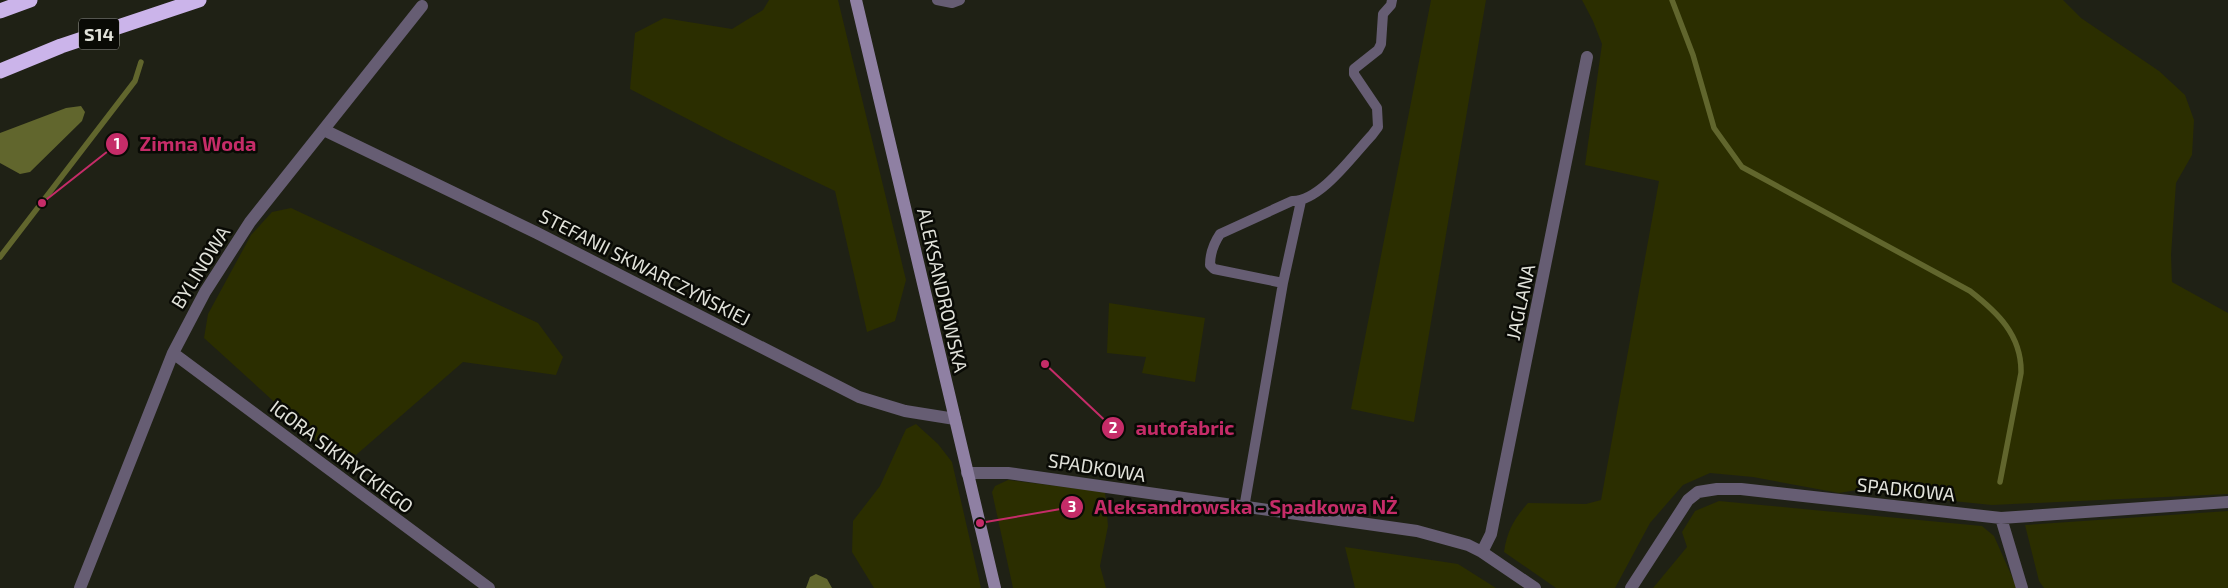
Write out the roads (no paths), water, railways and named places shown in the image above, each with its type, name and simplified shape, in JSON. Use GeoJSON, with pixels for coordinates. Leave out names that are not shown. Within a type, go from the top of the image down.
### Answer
{"type":"FeatureCollection","features":[{"type":"Feature","properties":{"kind":"highway"},"geometry":{"type":"LineString","coordinates":[[0,11],[30,0]]}},
{"type":"Feature","properties":{"kind":"highway","name":"S14"},"geometry":{"type":"LineString","coordinates":[[0,71],[61,46],[200,0]]}},
{"type":"Feature","properties":{"kind":"main road","name":"ALEKSANDROWSKA"},"geometry":{"type":"LineString","coordinates":[[856,0],[995,588]]}},
{"type":"Feature","properties":{"kind":"street","name":"BYLINOWA"},"geometry":{"type":"LineString","coordinates":[[80,588],[173,353],[205,292],[250,222],[422,6]]}},
{"type":"Feature","properties":{"kind":"street","name":"JAGLANA"},"geometry":{"type":"LineString","coordinates":[[1482,552],[1491,534],[1587,57]]}},
{"type":"Feature","properties":{"kind":"street","name":"STEFANII SKWARCZYŃSKIEJ"},"geometry":{"type":"LineString","coordinates":[[324,130],[537,233],[859,396],[905,411],[954,420]]}},
{"type":"Feature","properties":{"kind":"street","name":"IGORA SIKIRYCKIEGO"},"geometry":{"type":"LineString","coordinates":[[173,353],[489,588]]}},
{"type":"Feature","properties":{"kind":"street","name":"SPADKOWA"},"geometry":{"type":"LineString","coordinates":[[967,473],[1008,473],[1244,508],[1417,531],[1468,545],[1482,552],[1535,588]]}},
{"type":"Feature","properties":{"kind":"street","name":"SPADKOWA"},"geometry":{"type":"LineString","coordinates":[[1631,588],[1688,500],[1698,492],[1718,488],[1759,490],[2001,518],[2228,502]]}},
{"type":"Feature","properties":{"kind":"street"},"geometry":{"type":"LineString","coordinates":[[2001,518],[2022,588]]}},
{"type":"Feature","properties":{"kind":"lane"},"geometry":{"type":"LineString","coordinates":[[937,0],[952,3],[960,0]]}},
{"type":"Feature","properties":{"kind":"lane"},"geometry":{"type":"LineString","coordinates":[[1283,283],[1214,269],[1210,265],[1210,260],[1215,240],[1220,234],[1292,201],[1302,201],[1316,194],[1378,127],[1377,108],[1354,74],[1354,69],[1378,50],[1381,44],[1383,14],[1391,5],[1392,0]]}},
{"type":"Feature","properties":{"kind":"lane"},"geometry":{"type":"LineString","coordinates":[[1244,508],[1283,283],[1302,201]]}},
{"type":"Feature","properties":{"kind":"waterway"},"geometry":{"type":"LineString","coordinates":[[1672,0],[1693,55],[1714,128],[1742,167],[1970,291],[1990,307],[2006,326],[2017,347],[2021,373],[2000,482]]}},
{"type":"Feature","properties":{"kind":"waterway"},"geometry":{"type":"LineString","coordinates":[[0,257],[135,81],[141,62]]}},
{"type":"Feature","properties":{"kind":"place","name":"Zimna Woda"},"geometry":{"type":"Point","coordinates":[42,203]}},
{"type":"Feature","properties":{"kind":"place","name":"autofabric"},"geometry":{"type":"Point","coordinates":[1045,364]}},
{"type":"Feature","properties":{"kind":"place","name":"Aleksandrowska - Spadkowa NŻ"},"geometry":{"type":"Point","coordinates":[980,523]}}]}
